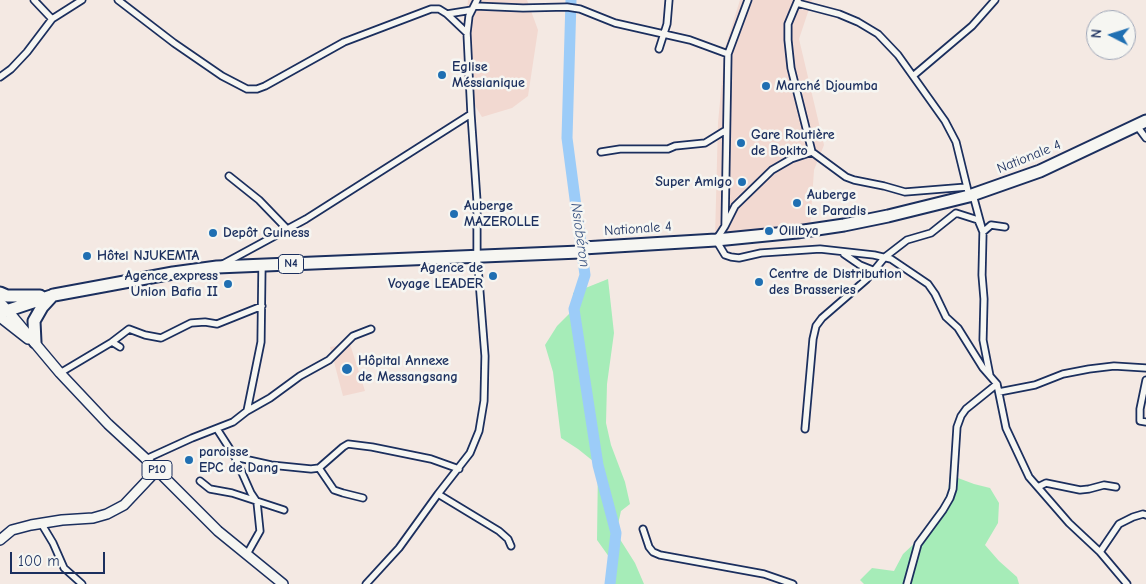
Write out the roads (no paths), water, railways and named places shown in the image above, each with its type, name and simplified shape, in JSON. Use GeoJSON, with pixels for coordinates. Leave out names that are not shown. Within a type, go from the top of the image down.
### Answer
{"type":"FeatureCollection","features":[{"type":"Feature","properties":{"kind":"highway","name":"Nationale 4"},"geometry":{"type":"LineString","coordinates":[[2,311],[51,296],[216,267],[581,250],[716,240],[844,225],[888,216],[1040,171],[1142,124]]}},
{"type":"Feature","properties":{"kind":"highway"},"geometry":{"type":"LineString","coordinates":[[0,293],[7,296],[51,296]]}},
{"type":"Feature","properties":{"kind":"highway"},"geometry":{"type":"LineString","coordinates":[[36,344],[34,321],[51,296]]}},
{"type":"Feature","properties":{"kind":"main road","name":"P10"},"geometry":{"type":"LineString","coordinates":[[2,311],[36,344],[60,373],[108,424],[218,531],[284,584]]}},
{"type":"Feature","properties":{"kind":"main road"},"geometry":{"type":"LineString","coordinates":[[0,540],[12,530],[41,523],[93,518],[107,514],[124,505],[156,470]]}},
{"type":"Feature","properties":{"kind":"street"},"geometry":{"type":"LineString","coordinates":[[34,0],[52,19]]}},
{"type":"Feature","properties":{"kind":"street"},"geometry":{"type":"LineString","coordinates":[[0,78],[27,52],[52,19],[82,0]]}},
{"type":"Feature","properties":{"kind":"street"},"geometry":{"type":"LineString","coordinates":[[118,0],[174,43],[222,76],[247,89],[265,86],[338,44],[431,9],[439,9],[447,14],[467,33]]}},
{"type":"Feature","properties":{"kind":"street"},"geometry":{"type":"LineString","coordinates":[[659,49],[664,34],[669,0]]}},
{"type":"Feature","properties":{"kind":"street"},"geometry":{"type":"LineString","coordinates":[[725,226],[728,54],[748,0]]}},
{"type":"Feature","properties":{"kind":"street"},"geometry":{"type":"LineString","coordinates":[[913,76],[972,26],[995,0]]}},
{"type":"Feature","properties":{"kind":"street"},"geometry":{"type":"LineString","coordinates":[[970,192],[899,191],[854,180],[846,177],[812,152],[791,68],[788,24],[798,2],[839,14],[858,22],[878,34],[898,55],[945,121],[956,142],[983,232],[983,340],[990,378]]}},
{"type":"Feature","properties":{"kind":"street"},"geometry":{"type":"LineString","coordinates":[[447,14],[474,5],[523,8],[567,7],[580,9],[615,23],[690,40],[728,54]]}},
{"type":"Feature","properties":{"kind":"street"},"geometry":{"type":"LineString","coordinates":[[366,584],[399,548],[438,494],[459,469],[477,439],[482,417],[484,356],[477,255],[477,202],[467,33],[474,5]]}},
{"type":"Feature","properties":{"kind":"street"},"geometry":{"type":"LineString","coordinates":[[216,267],[287,229],[472,114]]}},
{"type":"Feature","properties":{"kind":"street"},"geometry":{"type":"LineString","coordinates":[[1142,124],[1146,138]]}},
{"type":"Feature","properties":{"kind":"street"},"geometry":{"type":"LineString","coordinates":[[601,152],[668,149],[675,146],[705,143],[726,130]]}},
{"type":"Feature","properties":{"kind":"street"},"geometry":{"type":"LineString","coordinates":[[812,152],[791,159],[772,170],[735,206],[716,240],[725,255],[739,258],[761,253],[820,249],[885,257],[928,284],[946,317],[964,336],[990,378],[997,384],[1006,428],[1025,469],[1069,523],[1100,552],[1127,584]]}},
{"type":"Feature","properties":{"kind":"street"},"geometry":{"type":"LineString","coordinates":[[228,176],[258,200],[287,229]]}},
{"type":"Feature","properties":{"kind":"street"},"geometry":{"type":"LineString","coordinates":[[805,429],[813,339],[816,326],[822,318],[875,271],[885,257],[907,240],[931,233],[956,213],[978,220],[983,232]]}},
{"type":"Feature","properties":{"kind":"street"},"geometry":{"type":"LineString","coordinates":[[983,232],[992,225],[1005,227]]}},
{"type":"Feature","properties":{"kind":"street"},"geometry":{"type":"LineString","coordinates":[[842,252],[875,271]]}},
{"type":"Feature","properties":{"kind":"street"},"geometry":{"type":"LineString","coordinates":[[247,411],[261,342],[262,265]]}},
{"type":"Feature","properties":{"kind":"street"},"geometry":{"type":"LineString","coordinates":[[60,373],[112,342],[129,329],[161,338],[191,323],[205,322],[217,324],[262,306]]}},
{"type":"Feature","properties":{"kind":"street"},"geometry":{"type":"LineString","coordinates":[[146,459],[238,419],[300,376],[329,360],[353,336],[371,329]]}},
{"type":"Feature","properties":{"kind":"street"},"geometry":{"type":"LineString","coordinates":[[112,342],[120,347]]}},
{"type":"Feature","properties":{"kind":"street"},"geometry":{"type":"LineString","coordinates":[[999,392],[1035,385],[1064,374],[1089,369],[1114,366],[1146,368]]}},
{"type":"Feature","properties":{"kind":"street"},"geometry":{"type":"LineString","coordinates":[[1146,380],[1140,409],[1140,421],[1146,422]]}},
{"type":"Feature","properties":{"kind":"street"},"geometry":{"type":"LineString","coordinates":[[907,584],[918,544],[943,510],[953,489],[957,427],[960,416],[997,384]]}},
{"type":"Feature","properties":{"kind":"street"},"geometry":{"type":"LineString","coordinates":[[217,429],[235,457],[250,493],[257,502],[260,531],[247,554]]}},
{"type":"Feature","properties":{"kind":"street"},"geometry":{"type":"LineString","coordinates":[[235,457],[271,465],[311,470],[319,468],[348,444],[372,447],[431,460],[459,469]]}},
{"type":"Feature","properties":{"kind":"street"},"geometry":{"type":"LineString","coordinates":[[319,468],[334,490],[363,498]]}},
{"type":"Feature","properties":{"kind":"street"},"geometry":{"type":"LineString","coordinates":[[200,481],[210,489],[232,493],[284,510]]}},
{"type":"Feature","properties":{"kind":"street"},"geometry":{"type":"LineString","coordinates":[[1038,487],[1046,483],[1080,490],[1104,485],[1116,487]]}},
{"type":"Feature","properties":{"kind":"street"},"geometry":{"type":"LineString","coordinates":[[438,494],[500,531],[508,539],[511,546]]}},
{"type":"Feature","properties":{"kind":"street"},"geometry":{"type":"LineString","coordinates":[[1100,552],[1119,524],[1133,517],[1146,515]]}},
{"type":"Feature","properties":{"kind":"street"},"geometry":{"type":"LineString","coordinates":[[41,523],[64,568],[82,584]]}},
{"type":"Feature","properties":{"kind":"street"},"geometry":{"type":"LineString","coordinates":[[643,529],[649,547],[653,552],[660,555],[764,574],[792,584]]}},
{"type":"Feature","properties":{"kind":"waterway","name":"Nsiobéron"},"geometry":{"type":"LineString","coordinates":[[571,0],[567,138],[585,275],[574,309],[598,465],[616,533],[610,584]]}},
{"type":"Feature","properties":{"kind":"place","name":"Eglise Méssianique"},"geometry":{"type":"Point","coordinates":[442,75]}},
{"type":"Feature","properties":{"kind":"place","name":"Marché Djoumba"},"geometry":{"type":"Point","coordinates":[766,86]}},
{"type":"Feature","properties":{"kind":"place","name":"Gare Routière de Bokito"},"geometry":{"type":"Point","coordinates":[741,143]}},
{"type":"Feature","properties":{"kind":"place","name":"Super Amigo"},"geometry":{"type":"Point","coordinates":[742,182]}},
{"type":"Feature","properties":{"kind":"place","name":"Auberge le Paradis"},"geometry":{"type":"Point","coordinates":[797,203]}},
{"type":"Feature","properties":{"kind":"place","name":"Auberge MAZEROLLE"},"geometry":{"type":"Point","coordinates":[454,214]}},
{"type":"Feature","properties":{"kind":"place","name":"Oilibya"},"geometry":{"type":"Point","coordinates":[769,231]}},
{"type":"Feature","properties":{"kind":"place","name":"Depôt Guiness"},"geometry":{"type":"Point","coordinates":[213,233]}},
{"type":"Feature","properties":{"kind":"place","name":"Hôtel NJUKEMTA"},"geometry":{"type":"Point","coordinates":[87,256]}},
{"type":"Feature","properties":{"kind":"place","name":"Agence de Voyage LEADER"},"geometry":{"type":"Point","coordinates":[493,276]}},
{"type":"Feature","properties":{"kind":"place","name":"Centre de Distribution des Brasseries"},"geometry":{"type":"Point","coordinates":[759,282]}},
{"type":"Feature","properties":{"kind":"place","name":"Agence express Union Bafia II"},"geometry":{"type":"Point","coordinates":[228,284]}},
{"type":"Feature","properties":{"kind":"place","name":"Hôpital Annexe de Messangsang"},"geometry":{"type":"Point","coordinates":[347,369]}},
{"type":"Feature","properties":{"kind":"place","name":"paroisse EPC de Dang"},"geometry":{"type":"Point","coordinates":[189,460]}}]}
